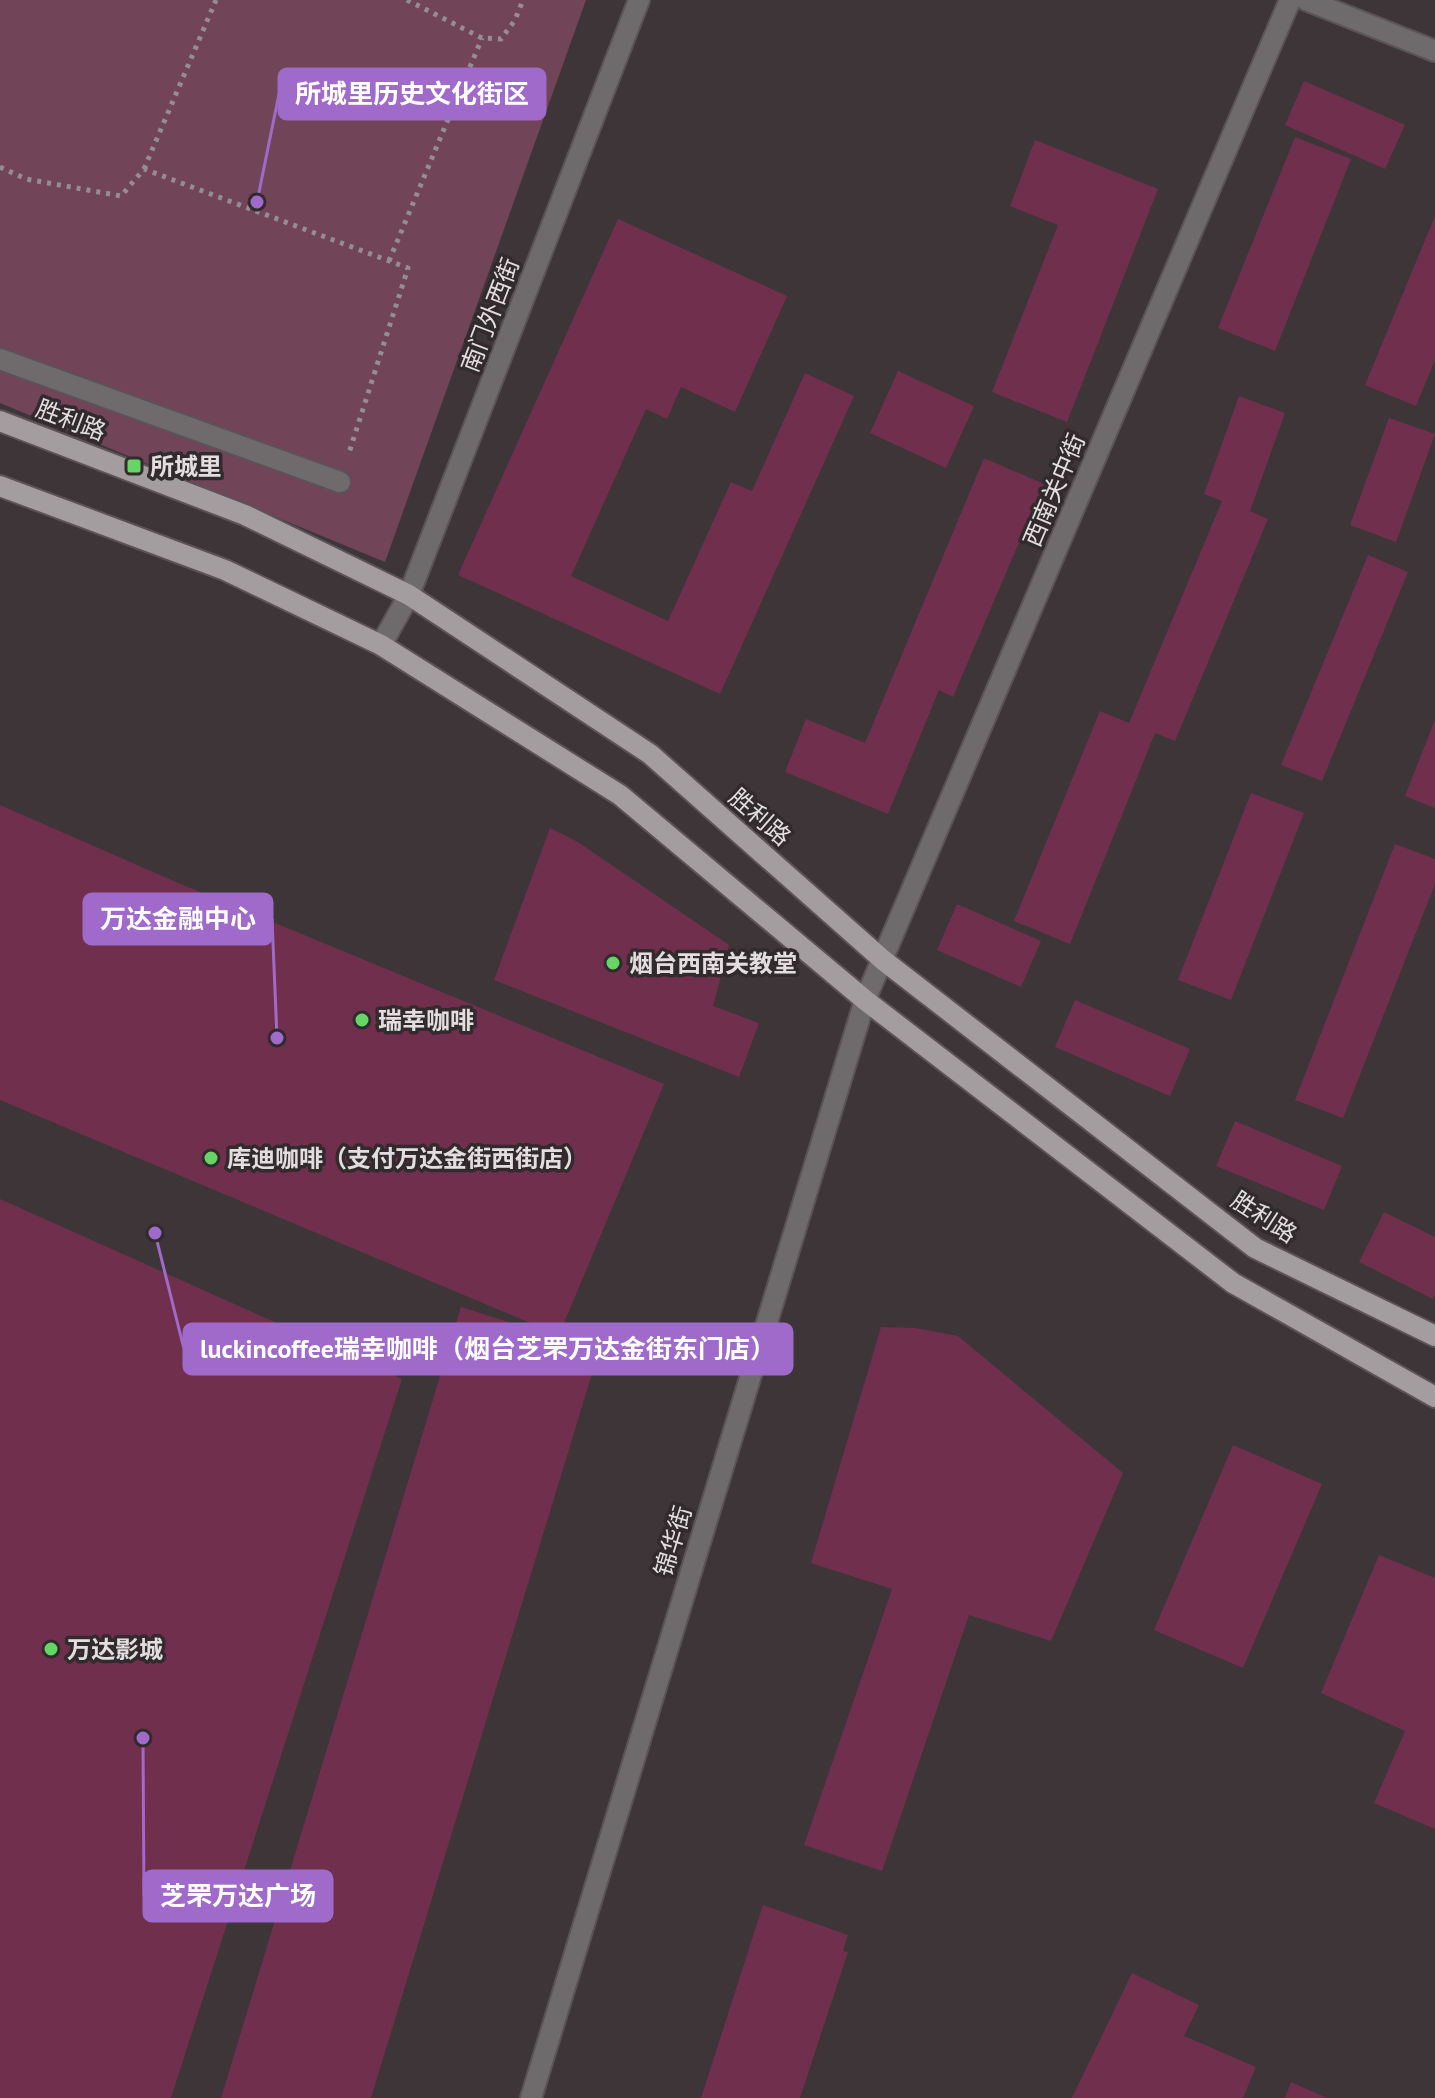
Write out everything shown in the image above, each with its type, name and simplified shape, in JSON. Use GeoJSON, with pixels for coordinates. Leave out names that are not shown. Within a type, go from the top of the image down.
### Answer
{"type":"FeatureCollection","features":[{"type":"Feature","properties":{"kind":"main road","name":"胜利路"},"geometry":{"type":"LineString","coordinates":[[0,421],[245,515],[409,595],[650,754],[883,960],[1255,1248],[1435,1336]]}},
{"type":"Feature","properties":{"kind":"main road"},"geometry":{"type":"LineString","coordinates":[[0,486],[225,570],[381,645],[620,795],[865,1000],[1233,1283],[1435,1397]]}},
{"type":"Feature","properties":{"kind":"street","name":"南门外西街"},"geometry":{"type":"LineString","coordinates":[[381,645],[409,595],[639,0]]}},
{"type":"Feature","properties":{"kind":"street","name":"西南关中街"},"geometry":{"type":"LineString","coordinates":[[865,1000],[1290,0]]}},
{"type":"Feature","properties":{"kind":"street"},"geometry":{"type":"LineString","coordinates":[[1306,0],[1435,51]]}},
{"type":"Feature","properties":{"kind":"street"},"geometry":{"type":"LineString","coordinates":[[0,359],[340,482]]}},
{"type":"Feature","properties":{"kind":"street","name":"锦华街"},"geometry":{"type":"LineString","coordinates":[[531,2098],[865,1000]]}},
{"type":"Feature","properties":{"kind":"path"},"geometry":{"type":"LineString","coordinates":[[0,167],[26,179],[121,196],[144,169],[216,0]]}},
{"type":"Feature","properties":{"kind":"path"},"geometry":{"type":"LineString","coordinates":[[407,0],[482,38],[501,39],[515,20],[523,0]]}},
{"type":"Feature","properties":{"kind":"path"},"geometry":{"type":"LineString","coordinates":[[389,261],[482,38]]}},
{"type":"Feature","properties":{"kind":"path"},"geometry":{"type":"LineString","coordinates":[[144,169],[408,268],[340,482]]}},
{"type":"Feature","properties":{"kind":"shaded area"},"geometry":{"type":"Polygon","coordinates":[[[0,0],[586,0],[385,562],[0,403],[0,0]]]}},
{"type":"Feature","properties":{"kind":"building"},"geometry":{"type":"Polygon","coordinates":[[[1304,81],[1405,125],[1385,169],[1285,125],[1304,81]]]}},
{"type":"Feature","properties":{"kind":"building"},"geometry":{"type":"Polygon","coordinates":[[[1295,137],[1351,159],[1275,351],[1218,328],[1295,137]]]}},
{"type":"Feature","properties":{"kind":"building"},"geometry":{"type":"Polygon","coordinates":[[[1035,140],[1158,189],[1067,422],[992,392],[1058,225],[1010,206],[1035,140]]]}},
{"type":"Feature","properties":{"kind":"building"},"geometry":{"type":"Polygon","coordinates":[[[1435,216],[1435,360],[1416,406],[1365,385],[1435,216]]]}},
{"type":"Feature","properties":{"kind":"building"},"geometry":{"type":"Polygon","coordinates":[[[618,219],[787,296],[735,412],[681,387],[667,419],[646,409],[571,576],[668,621],[731,482],[752,491],[805,373],[854,396],[720,694],[458,575],[618,219]]]}},
{"type":"Feature","properties":{"kind":"building"},"geometry":{"type":"Polygon","coordinates":[[[898,371],[974,406],[946,468],[870,433],[898,371]]]}},
{"type":"Feature","properties":{"kind":"building"},"geometry":{"type":"Polygon","coordinates":[[[1239,396],[1285,413],[1250,511],[1268,519],[1175,741],[1155,733],[1070,944],[1014,921],[1100,711],[1129,723],[1222,501],[1204,494],[1239,396]]]}},
{"type":"Feature","properties":{"kind":"building"},"geometry":{"type":"Polygon","coordinates":[[[1389,418],[1435,434],[1396,542],[1350,525],[1389,418]]]}},
{"type":"Feature","properties":{"kind":"building"},"geometry":{"type":"Polygon","coordinates":[[[984,458],[1044,484],[953,697],[939,690],[888,814],[785,772],[806,719],[865,743],[984,458]]]}},
{"type":"Feature","properties":{"kind":"building"},"geometry":{"type":"Polygon","coordinates":[[[1368,555],[1408,572],[1322,781],[1281,765],[1368,555]]]}},
{"type":"Feature","properties":{"kind":"building"},"geometry":{"type":"Polygon","coordinates":[[[1435,720],[1435,808],[1405,796],[1435,720]]]}},
{"type":"Feature","properties":{"kind":"building"},"geometry":{"type":"Polygon","coordinates":[[[1251,793],[1304,813],[1231,1000],[1178,980],[1251,793]]]}},
{"type":"Feature","properties":{"kind":"building"},"geometry":{"type":"Polygon","coordinates":[[[0,805],[176,882],[664,1084],[559,1335],[0,1100],[0,805]]]}},
{"type":"Feature","properties":{"kind":"building","name":"烟台西南关教堂"},"geometry":{"type":"Polygon","coordinates":[[[550,828],[578,842],[729,945],[713,1006],[759,1023],[739,1077],[494,980],[550,828]]]}},
{"type":"Feature","properties":{"kind":"building"},"geometry":{"type":"Polygon","coordinates":[[[1395,844],[1435,859],[1435,884],[1343,1118],[1295,1100],[1395,844]]]}},
{"type":"Feature","properties":{"kind":"building"},"geometry":{"type":"Polygon","coordinates":[[[957,904],[1041,941],[1021,987],[937,950],[957,904]]]}},
{"type":"Feature","properties":{"kind":"building"},"geometry":{"type":"Polygon","coordinates":[[[1075,1000],[1190,1049],[1170,1096],[1055,1047],[1075,1000]]]}},
{"type":"Feature","properties":{"kind":"building"},"geometry":{"type":"Polygon","coordinates":[[[1235,1121],[1342,1166],[1324,1210],[1216,1166],[1235,1121]]]}},
{"type":"Feature","properties":{"kind":"building"},"geometry":{"type":"Polygon","coordinates":[[[0,1199],[402,1379],[171,2098],[0,2098],[0,1199]]]}},
{"type":"Feature","properties":{"kind":"building"},"geometry":{"type":"Polygon","coordinates":[[[1384,1212],[1435,1237],[1433,1299],[1359,1262],[1384,1212]]]}},
{"type":"Feature","properties":{"kind":"building"},"geometry":{"type":"Polygon","coordinates":[[[461,1307],[599,1351],[371,2098],[221,2098],[461,1307]]]}},
{"type":"Feature","properties":{"kind":"building"},"geometry":{"type":"Polygon","coordinates":[[[881,1327],[915,1328],[958,1336],[1123,1473],[1051,1641],[969,1615],[882,1871],[804,1845],[892,1589],[811,1563],[881,1327]]]}},
{"type":"Feature","properties":{"kind":"building"},"geometry":{"type":"Polygon","coordinates":[[[1233,1445],[1322,1484],[1243,1668],[1154,1630],[1233,1445]]]}},
{"type":"Feature","properties":{"kind":"building"},"geometry":{"type":"Polygon","coordinates":[[[1379,1555],[1435,1578],[1435,1829],[1374,1803],[1405,1731],[1321,1693],[1379,1555]]]}},
{"type":"Feature","properties":{"kind":"building"},"geometry":{"type":"Polygon","coordinates":[[[763,1905],[848,1935],[843,1951],[848,1952],[800,2098],[701,2098],[763,1905]]]}},
{"type":"Feature","properties":{"kind":"building"},"geometry":{"type":"Polygon","coordinates":[[[1132,1973],[1199,2005],[1184,2036],[1256,2067],[1243,2098],[1072,2098],[1132,1973]]]}},
{"type":"Feature","properties":{"kind":"building"},"geometry":{"type":"Polygon","coordinates":[[[1291,2082],[1327,2098],[1285,2098],[1291,2082]]]}},
{"type":"Feature","properties":{"kind":"place","name":"所城里历史文化街区"},"geometry":{"type":"Point","coordinates":[257,202]}},
{"type":"Feature","properties":{"kind":"place","name":"所城里"},"geometry":{"type":"Point","coordinates":[134,466]}},
{"type":"Feature","properties":{"kind":"place","name":"烟台西南关教堂"},"geometry":{"type":"Point","coordinates":[613,963]}},
{"type":"Feature","properties":{"kind":"place","name":"瑞幸咖啡"},"geometry":{"type":"Point","coordinates":[362,1020]}},
{"type":"Feature","properties":{"kind":"place","name":"万达金融中心"},"geometry":{"type":"Point","coordinates":[277,1038]}},
{"type":"Feature","properties":{"kind":"place","name":"库迪咖啡（支付万达金街西街店）"},"geometry":{"type":"Point","coordinates":[211,1158]}},
{"type":"Feature","properties":{"kind":"place","name":"luckincoffee瑞幸咖啡（烟台芝罘万达金街东门店）"},"geometry":{"type":"Point","coordinates":[155,1233]}},
{"type":"Feature","properties":{"kind":"place","name":"万达影城"},"geometry":{"type":"Point","coordinates":[51,1649]}},
{"type":"Feature","properties":{"kind":"place","name":"芝罘万达广场"},"geometry":{"type":"Point","coordinates":[143,1738]}}]}
